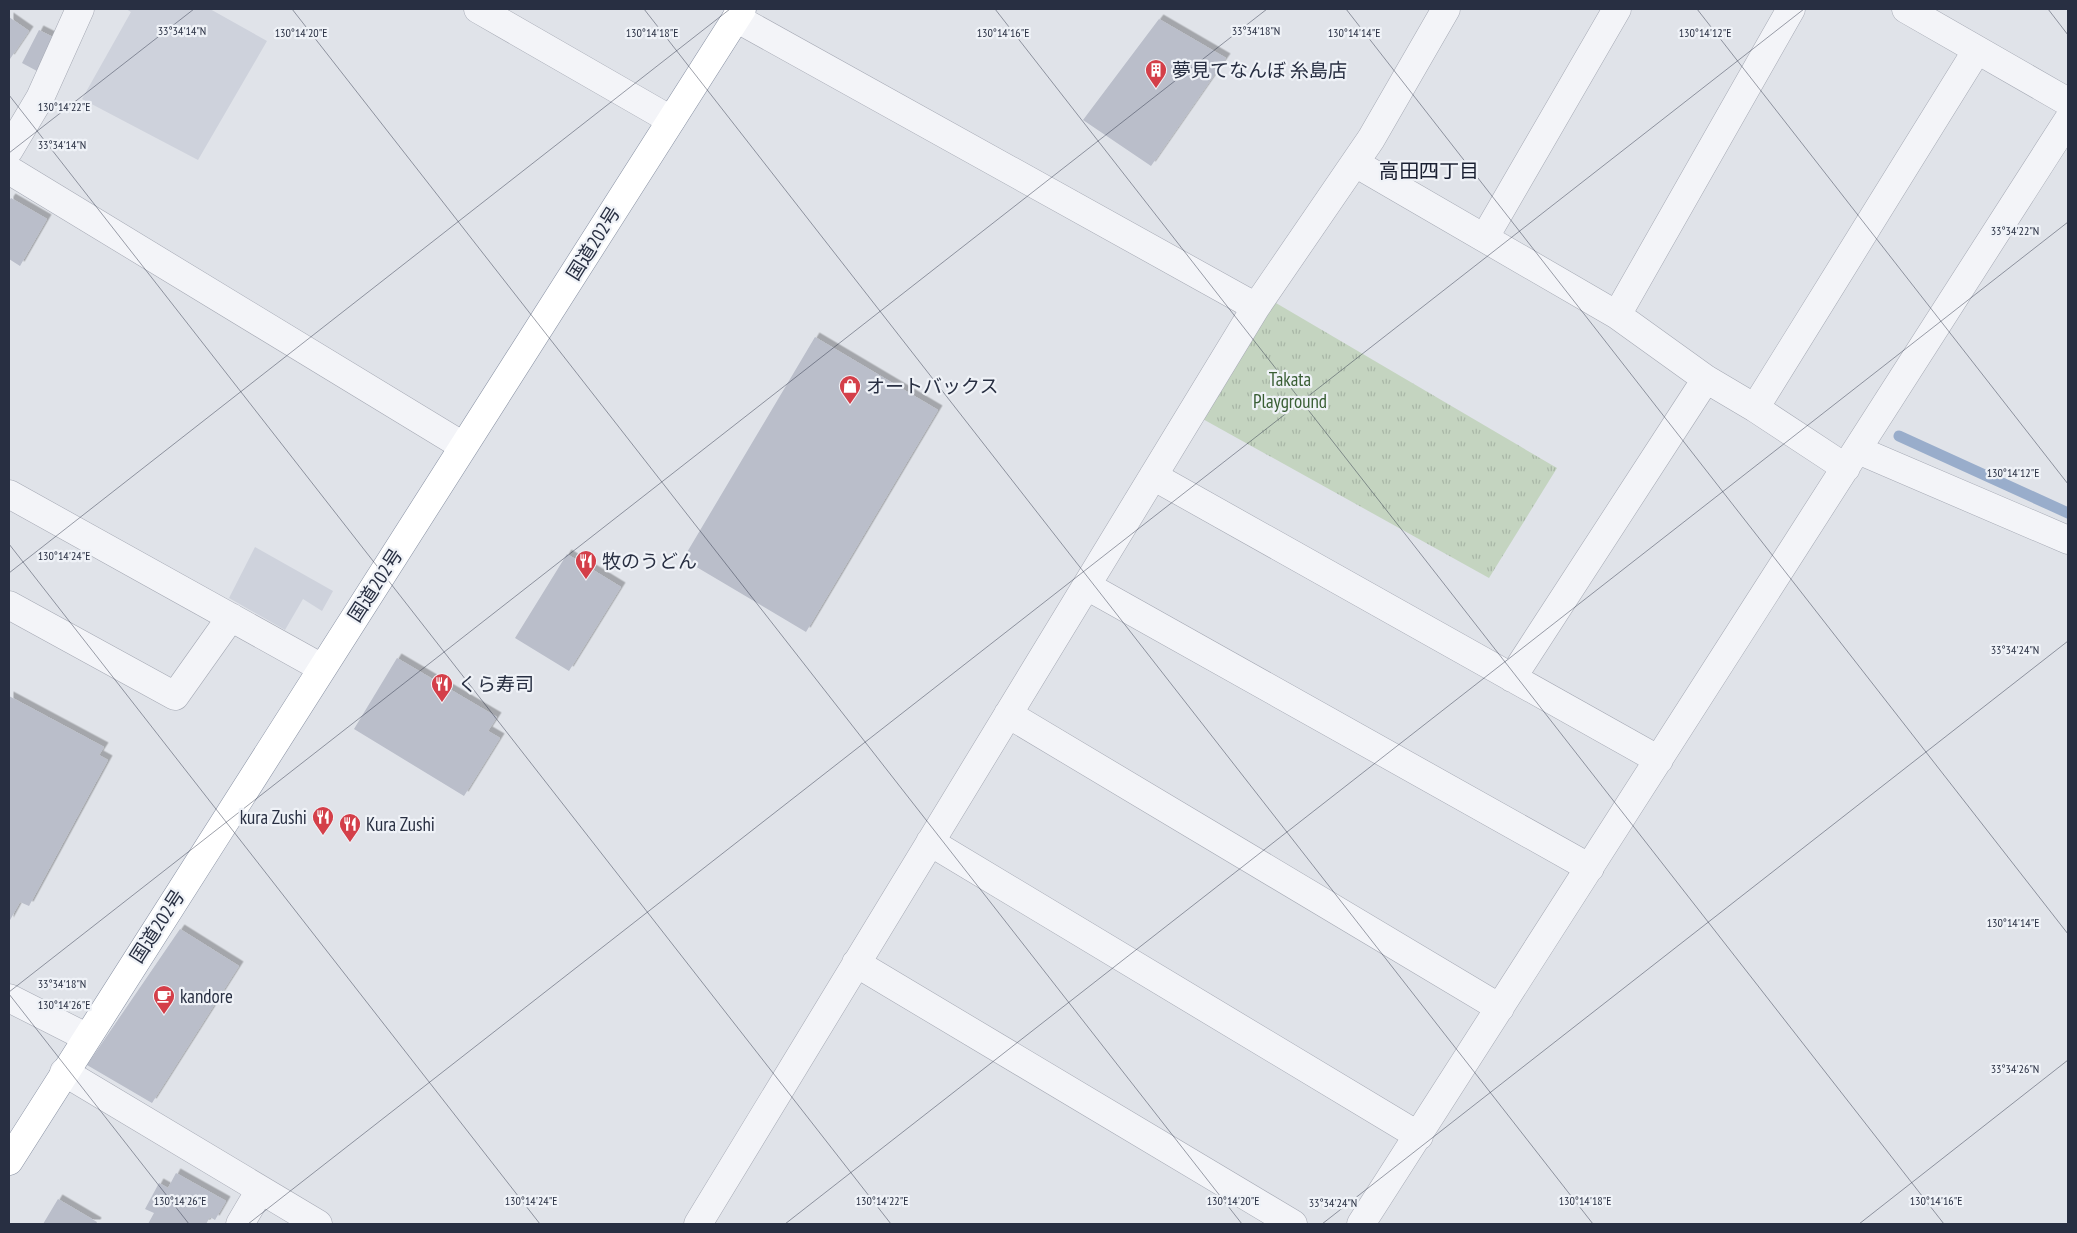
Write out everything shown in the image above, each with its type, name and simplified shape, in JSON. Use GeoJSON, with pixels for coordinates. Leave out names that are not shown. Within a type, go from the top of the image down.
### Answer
{"type":"FeatureCollection","features":[{"type":"Feature","properties":{"kind":"highway","name":"国道202号"},"geometry":{"type":"LineString","coordinates":[[9,1161],[86,1037],[739,13]]}},
{"type":"Feature","properties":{"kind":"street"},"geometry":{"type":"LineString","coordinates":[[9,150],[40,98],[80,9]]}},
{"type":"Feature","properties":{"kind":"street"},"geometry":{"type":"LineString","coordinates":[[478,9],[671,120]]}},
{"type":"Feature","properties":{"kind":"street"},"geometry":{"type":"LineString","coordinates":[[698,1224],[1256,307],[1371,139],[1446,9]]}},
{"type":"Feature","properties":{"kind":"street"},"geometry":{"type":"LineString","coordinates":[[1485,237],[1617,9]]}},
{"type":"Feature","properties":{"kind":"street"},"geometry":{"type":"LineString","coordinates":[[1617,316],[1791,9]]}},
{"type":"Feature","properties":{"kind":"street"},"geometry":{"type":"LineString","coordinates":[[1906,9],[2068,102]]}},
{"type":"Feature","properties":{"kind":"street"},"geometry":{"type":"LineString","coordinates":[[739,13],[1256,307]]}},
{"type":"Feature","properties":{"kind":"street"},"geometry":{"type":"LineString","coordinates":[[1755,408],[1977,50]]}},
{"type":"Feature","properties":{"kind":"street"},"geometry":{"type":"LineString","coordinates":[[1362,1224],[2068,120]]}},
{"type":"Feature","properties":{"kind":"street"},"geometry":{"type":"LineString","coordinates":[[1355,163],[1485,237],[1617,316],[1706,380],[1755,408],[1852,459],[2068,540]]}},
{"type":"Feature","properties":{"kind":"street"},"geometry":{"type":"LineString","coordinates":[[9,170],[463,446]]}},
{"type":"Feature","properties":{"kind":"street"},"geometry":{"type":"LineString","coordinates":[[1512,678],[1706,380]]}},
{"type":"Feature","properties":{"kind":"street"},"geometry":{"type":"LineString","coordinates":[[1153,476],[1659,760]]}},
{"type":"Feature","properties":{"kind":"street"},"geometry":{"type":"LineString","coordinates":[[9,494],[322,668]]}},
{"type":"Feature","properties":{"kind":"street"},"geometry":{"type":"LineString","coordinates":[[1087,586],[1590,868]]}},
{"type":"Feature","properties":{"kind":"street"},"geometry":{"type":"LineString","coordinates":[[9,605],[175,696],[232,617]]}},
{"type":"Feature","properties":{"kind":"street"},"geometry":{"type":"LineString","coordinates":[[1008,714],[1500,1008]]}},
{"type":"Feature","properties":{"kind":"street"},"geometry":{"type":"LineString","coordinates":[[930,842],[1418,1136]]}},
{"type":"Feature","properties":{"kind":"street"},"geometry":{"type":"LineString","coordinates":[[856,963],[1293,1224]]}},
{"type":"Feature","properties":{"kind":"street"},"geometry":{"type":"LineString","coordinates":[[9,998],[86,1037]]}},
{"type":"Feature","properties":{"kind":"street"},"geometry":{"type":"LineString","coordinates":[[64,1072],[318,1224]]}},
{"type":"Feature","properties":{"kind":"street"},"geometry":{"type":"LineString","coordinates":[[240,1224],[260,1190]]}},
{"type":"Feature","properties":{"kind":"shaded area"},"geometry":{"type":"Polygon","coordinates":[[[126,9],[210,9],[267,41],[198,160],[82,99],[131,12],[126,9]]]}},
{"type":"Feature","properties":{"kind":"shaded area"},"geometry":{"type":"Polygon","coordinates":[[[255,547],[333,591],[322,611],[303,599],[285,630],[229,598],[255,547]]]}},
{"type":"Feature","properties":{"kind":"green space","name":"Takata Playground"},"geometry":{"type":"Polygon","coordinates":[[[1264,296],[1557,468],[1489,578],[1192,413],[1264,296]]]}},
{"type":"Feature","properties":{"kind":"building"},"geometry":{"type":"Polygon","coordinates":[[[9,17],[29,31],[10,59],[9,58],[9,17]]]}},
{"type":"Feature","properties":{"kind":"building","name":"夢見てなんぼ 糸島店"},"geometry":{"type":"Polygon","coordinates":[[[1159,19],[1226,58],[1151,166],[1083,120],[1159,19]]]}},
{"type":"Feature","properties":{"kind":"building"},"geometry":{"type":"Polygon","coordinates":[[[39,30],[53,37],[37,71],[22,63],[39,30]]]}},
{"type":"Feature","properties":{"kind":"building"},"geometry":{"type":"Polygon","coordinates":[[[11,198],[47,219],[20,266],[9,259],[9,201],[11,198]]]}},
{"type":"Feature","properties":{"kind":"building"},"geometry":{"type":"Polygon","coordinates":[[[815,337],[938,410],[806,632],[683,559],[815,337]]]}},
{"type":"Feature","properties":{"kind":"building"},"geometry":{"type":"Polygon","coordinates":[[[567,554],[621,587],[569,671],[515,638],[567,554]]]}},
{"type":"Feature","properties":{"kind":"building"},"geometry":{"type":"Polygon","coordinates":[[[397,658],[497,717],[488,731],[500,738],[464,796],[354,729],[397,658]]]}},
{"type":"Feature","properties":{"kind":"building"},"geometry":{"type":"Polygon","coordinates":[[[9,696],[104,747],[99,755],[108,760],[29,906],[20,902],[9,922],[9,696]]]}},
{"type":"Feature","properties":{"kind":"building","name":"kandore"},"geometry":{"type":"Polygon","coordinates":[[[180,929],[239,966],[152,1103],[87,1065],[180,929]]]}},
{"type":"Feature","properties":{"kind":"building"},"geometry":{"type":"Polygon","coordinates":[[[176,1173],[226,1201],[215,1220],[210,1217],[206,1224],[148,1224],[154,1213],[145,1209],[159,1183],[168,1188],[176,1173]]]}},
{"type":"Feature","properties":{"kind":"building"},"geometry":{"type":"Polygon","coordinates":[[[58,1199],[97,1222],[96,1224],[43,1224],[58,1199]]]}},
{"type":"Feature","properties":{"kind":"waterway"},"geometry":{"type":"LineString","coordinates":[[1899,436],[2068,513]]}},
{"type":"Feature","properties":{"kind":"place","name":"夢見てなんぼ 糸島店"},"geometry":{"type":"Point","coordinates":[1156,89]}},
{"type":"Feature","properties":{"kind":"place","name":"オートバックス"},"geometry":{"type":"Point","coordinates":[850,405]}},
{"type":"Feature","properties":{"kind":"place","name":"牧のうどん"},"geometry":{"type":"Point","coordinates":[586,580]}},
{"type":"Feature","properties":{"kind":"place","name":"くら寿司"},"geometry":{"type":"Point","coordinates":[442,703]}},
{"type":"Feature","properties":{"kind":"place","name":"kura Zushi"},"geometry":{"type":"Point","coordinates":[323,836]}},
{"type":"Feature","properties":{"kind":"place","name":"Kura Zushi"},"geometry":{"type":"Point","coordinates":[350,843]}},
{"type":"Feature","properties":{"kind":"place","name":"kandore"},"geometry":{"type":"Point","coordinates":[164,1015]}},
{"type":"Feature","properties":{"kind":"district","name":"高田四丁目"},"geometry":{"type":"Point","coordinates":[1429,171]}}]}
